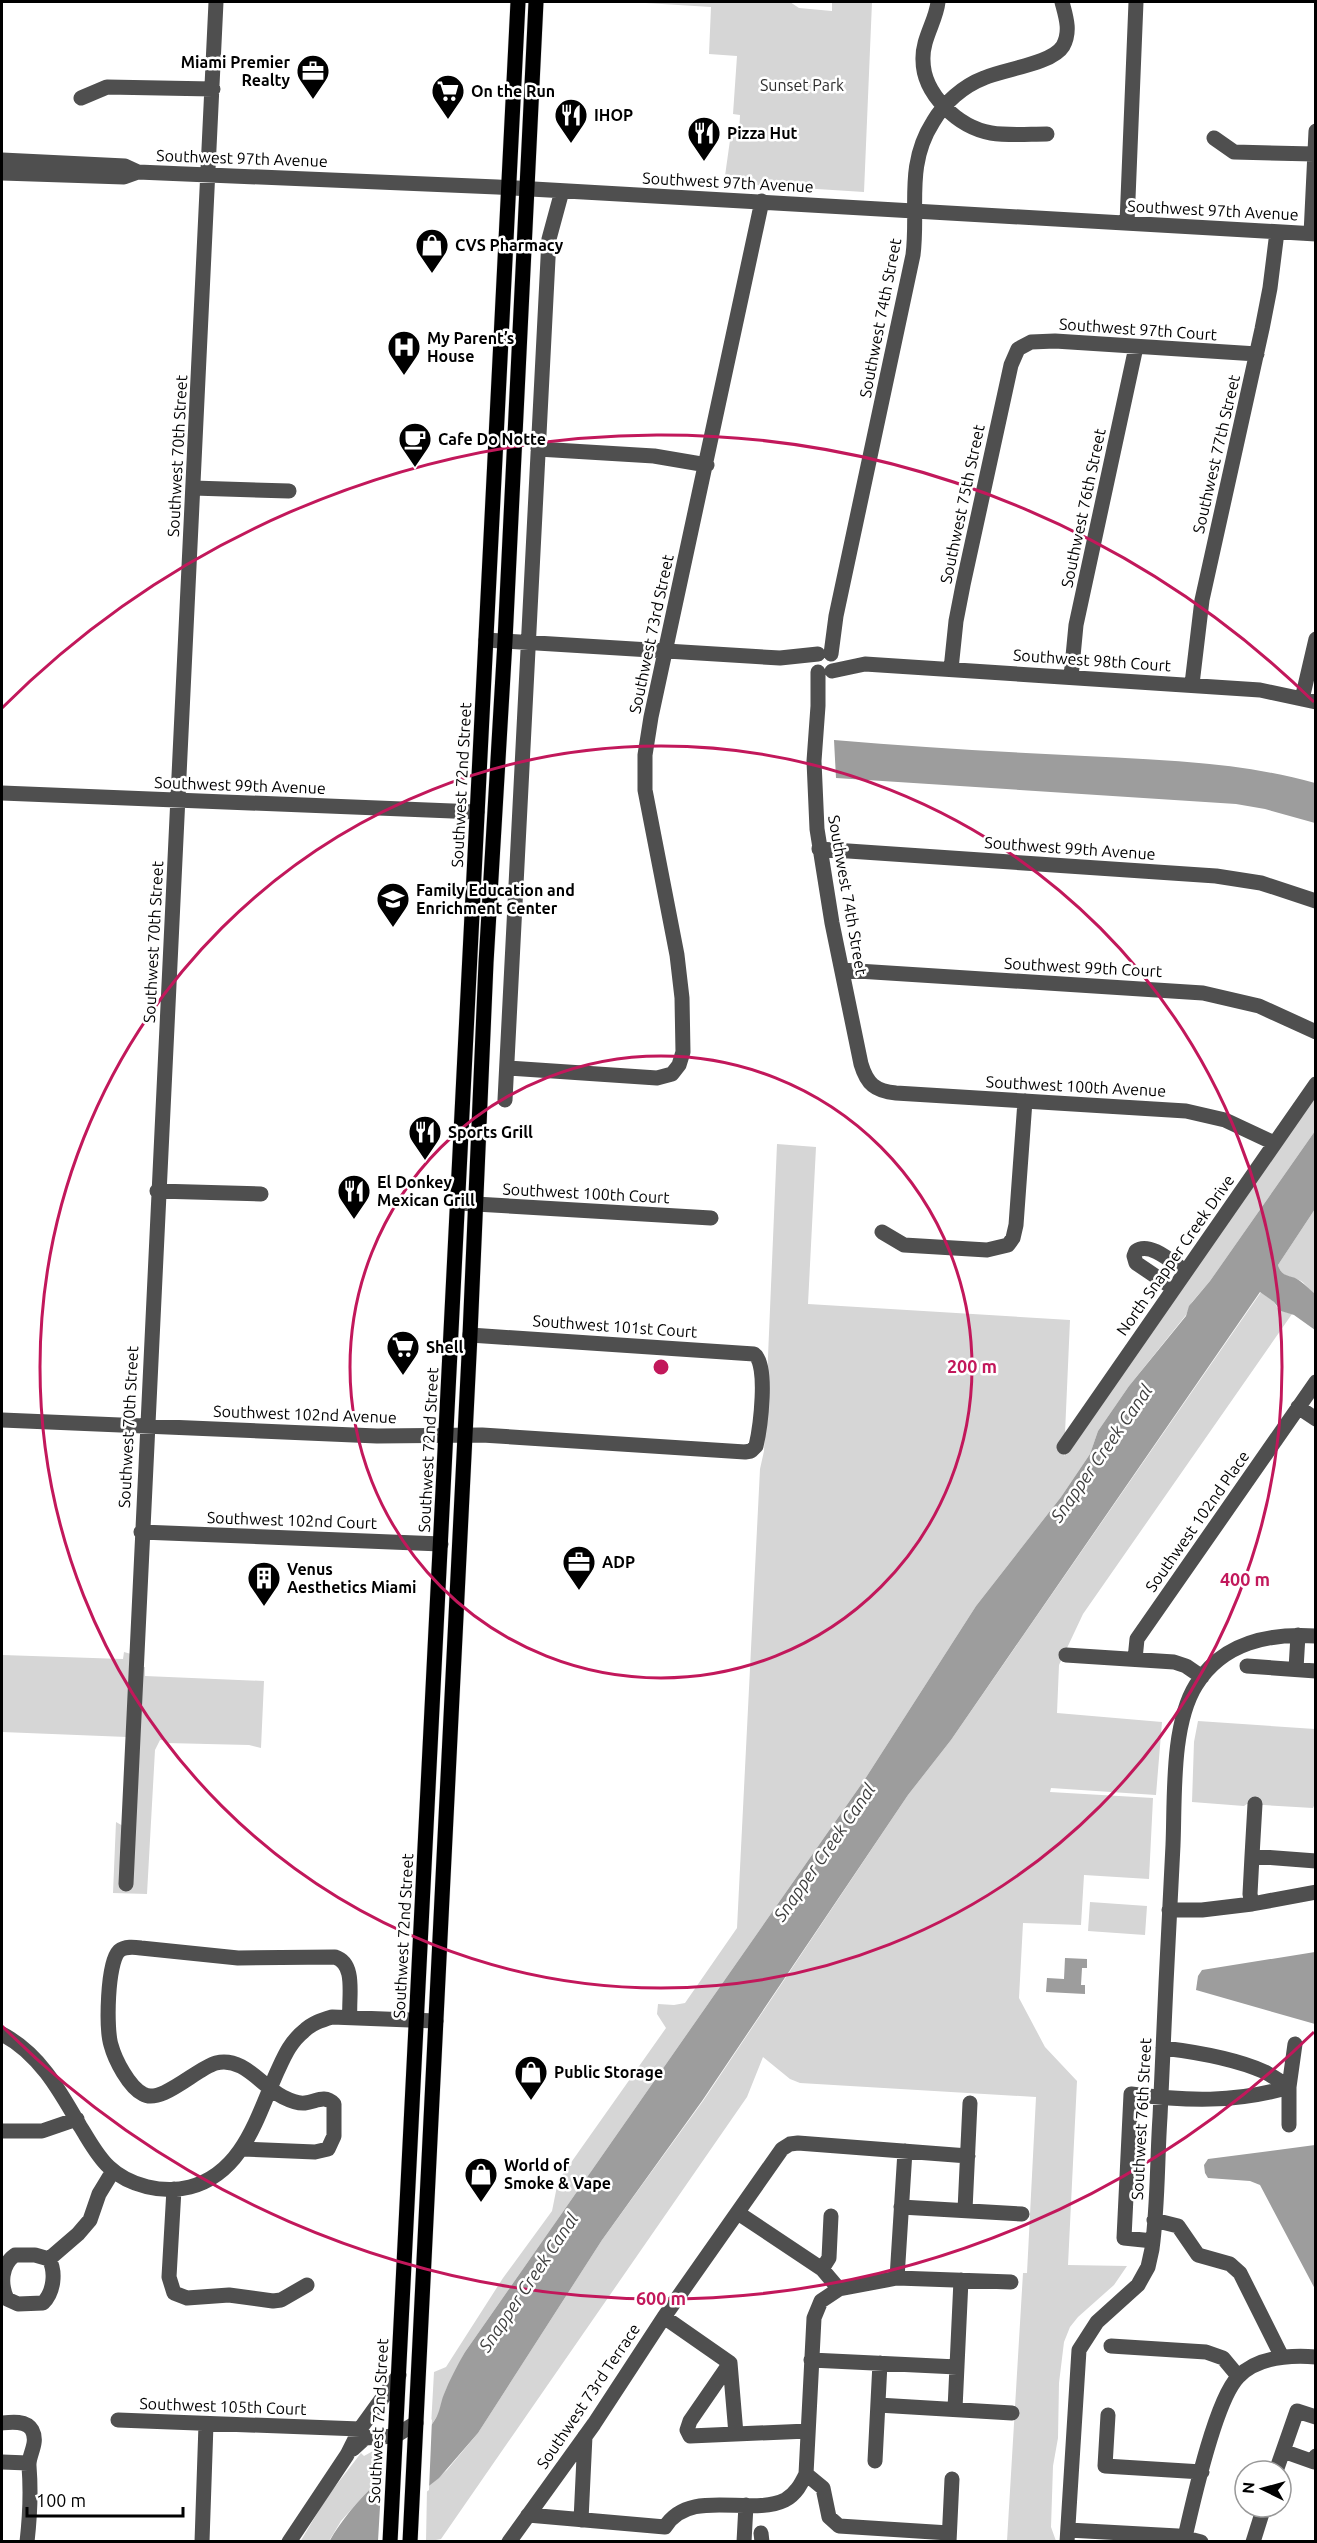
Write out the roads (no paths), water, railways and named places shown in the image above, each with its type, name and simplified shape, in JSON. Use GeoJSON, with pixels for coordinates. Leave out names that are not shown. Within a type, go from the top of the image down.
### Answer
{"type":"FeatureCollection","features":[{"type":"Feature","properties":{"kind":"main road","name":"Southwest 72nd Street"},"geometry":{"type":"LineString","coordinates":[[390,2539],[518,2]]}},
{"type":"Feature","properties":{"kind":"main road"},"geometry":{"type":"LineString","coordinates":[[410,2541],[470,1335],[486,963],[505,641],[536,2]]}},
{"type":"Feature","properties":{"kind":"main road"},"geometry":{"type":"LineString","coordinates":[[496,446],[514,447]]}},
{"type":"Feature","properties":{"kind":"main road"},"geometry":{"type":"LineString","coordinates":[[477,812],[495,813]]}},
{"type":"Feature","properties":{"kind":"main road"},"geometry":{"type":"LineString","coordinates":[[470,962],[486,963]]}},
{"type":"Feature","properties":{"kind":"main road"},"geometry":{"type":"LineString","coordinates":[[465,1063],[483,1065]]}},
{"type":"Feature","properties":{"kind":"main road"},"geometry":{"type":"LineString","coordinates":[[433,1700],[443,1728],[450,1734]]}},
{"type":"Feature","properties":{"kind":"main road"},"geometry":{"type":"LineString","coordinates":[[424,1891],[442,1892]]}},
{"type":"Feature","properties":{"kind":"main road"},"geometry":{"type":"LineString","coordinates":[[408,2192],[427,2193]]}},
{"type":"Feature","properties":{"kind":"main road"},"geometry":{"type":"LineString","coordinates":[[402,2303],[422,2304]]}},
{"type":"Feature","properties":{"kind":"street","name":"Southwest 70th Street"},"geometry":{"type":"LineString","coordinates":[[126,1884],[145,1426],[178,801],[216,2]]}},
{"type":"Feature","properties":{"kind":"street"},"geometry":{"type":"LineString","coordinates":[[938,2],[922,60],[928,82],[944,106],[969,124],[989,133],[1047,135]]}},
{"type":"Feature","properties":{"kind":"street","name":"Southwest 74th Street"},"geometry":{"type":"LineString","coordinates":[[871,1086],[861,1064],[819,849],[814,772],[818,706],[825,663],[913,255],[916,232],[913,186],[917,160],[927,133],[944,106],[967,87],[982,78],[1057,54],[1068,30],[1062,2]]}},
{"type":"Feature","properties":{"kind":"street"},"geometry":{"type":"LineString","coordinates":[[1127,223],[1136,2]]}},
{"type":"Feature","properties":{"kind":"street"},"geometry":{"type":"LineString","coordinates":[[81,98],[107,87],[213,89]]}},
{"type":"Feature","properties":{"kind":"street"},"geometry":{"type":"LineString","coordinates":[[1313,234],[1316,130]]}},
{"type":"Feature","properties":{"kind":"street"},"geometry":{"type":"LineString","coordinates":[[1214,138],[1234,152],[1314,154]]}},
{"type":"Feature","properties":{"kind":"street","name":"Southwest 97th Avenue"},"geometry":{"type":"LineString","coordinates":[[2,160],[125,166],[138,172]]}},
{"type":"Feature","properties":{"kind":"street","name":"Southwest 97th Avenue"},"geometry":{"type":"LineString","coordinates":[[2,173],[124,177],[138,172],[509,187],[1313,234]]}},
{"type":"Feature","properties":{"kind":"street"},"geometry":{"type":"LineString","coordinates":[[505,1100],[549,239],[562,191]]}},
{"type":"Feature","properties":{"kind":"street","name":"Southwest 73rd Street"},"geometry":{"type":"LineString","coordinates":[[507,1068],[657,1078],[672,1074],[682,1060],[680,973],[644,780],[646,745],[762,201]]}},
{"type":"Feature","properties":{"kind":"street","name":"Southwest 77th Street"},"geometry":{"type":"LineString","coordinates":[[1192,684],[1202,600],[1257,354],[1270,288],[1277,232]]}},
{"type":"Feature","properties":{"kind":"street","name":"Southwest 97th Court"},"geometry":{"type":"LineString","coordinates":[[1018,349],[1031,342],[1046,341],[1257,354]]}},
{"type":"Feature","properties":{"kind":"street","name":"Southwest 76th Street"},"geometry":{"type":"LineString","coordinates":[[1071,676],[1076,625],[1136,347]]}},
{"type":"Feature","properties":{"kind":"street","name":"Southwest 75th Street"},"geometry":{"type":"LineString","coordinates":[[951,669],[961,594],[1011,365],[1018,349]]}},
{"type":"Feature","properties":{"kind":"street"},"geometry":{"type":"LineString","coordinates":[[538,449],[654,456],[707,465]]}},
{"type":"Feature","properties":{"kind":"street"},"geometry":{"type":"LineString","coordinates":[[193,488],[289,491]]}},
{"type":"Feature","properties":{"kind":"street"},"geometry":{"type":"LineString","coordinates":[[1309,700],[1316,639]]}},
{"type":"Feature","properties":{"kind":"street","name":"Southwest 98th Court"},"geometry":{"type":"LineString","coordinates":[[486,640],[780,658],[825,663],[1192,684],[1260,690],[1309,700]]}},
{"type":"Feature","properties":{"kind":"street","name":"Southwest 99th Avenue"},"geometry":{"type":"LineString","coordinates":[[2,793],[477,812]]}},
{"type":"Feature","properties":{"kind":"street","name":"Southwest 99th Avenue"},"geometry":{"type":"LineString","coordinates":[[819,849],[1197,874],[1261,884],[1316,901]]}},
{"type":"Feature","properties":{"kind":"street","name":"Southwest 99th Court"},"geometry":{"type":"LineString","coordinates":[[842,970],[1203,993],[1259,1006],[1316,1032]]}},
{"type":"Feature","properties":{"kind":"street","name":"North Snapper Creek Drive"},"geometry":{"type":"LineString","coordinates":[[1064,1447],[1316,1084]]}},
{"type":"Feature","properties":{"kind":"street","name":"Southwest 100th Avenue"},"geometry":{"type":"LineString","coordinates":[[871,1086],[896,1093],[1198,1113],[1225,1120],[1274,1143]]}},
{"type":"Feature","properties":{"kind":"street"},"geometry":{"type":"LineString","coordinates":[[882,1232],[904,1245],[956,1249],[992,1250],[1004,1247],[1011,1241],[1016,1225],[1024,1101]]}},
{"type":"Feature","properties":{"kind":"street"},"geometry":{"type":"LineString","coordinates":[[157,1191],[261,1194]]}},
{"type":"Feature","properties":{"kind":"street","name":"Southwest 100th Court"},"geometry":{"type":"LineString","coordinates":[[458,1203],[711,1218]]}},
{"type":"Feature","properties":{"kind":"street"},"geometry":{"type":"LineString","coordinates":[[1173,1288],[1136,1263],[1134,1256],[1136,1251],[1149,1248],[1185,1271]]}},
{"type":"Feature","properties":{"kind":"street","name":"Southwest 101st Court"},"geometry":{"type":"LineString","coordinates":[[470,1335],[741,1352],[757,1356],[762,1373],[760,1421],[756,1446],[751,1451]]}},
{"type":"Feature","properties":{"kind":"street","name":"Southwest 102nd Place"},"geometry":{"type":"LineString","coordinates":[[1135,1659],[1137,1639],[1316,1382]]}},
{"type":"Feature","properties":{"kind":"street"},"geometry":{"type":"LineString","coordinates":[[1299,1407],[1316,1419]]}},
{"type":"Feature","properties":{"kind":"street","name":"Southwest 102nd Avenue"},"geometry":{"type":"LineString","coordinates":[[2,1420],[377,1436],[465,1436],[751,1451]]}},
{"type":"Feature","properties":{"kind":"street","name":"Southwest 102nd Court"},"geometry":{"type":"LineString","coordinates":[[141,1532],[441,1544]]}},
{"type":"Feature","properties":{"kind":"street"},"geometry":{"type":"LineString","coordinates":[[1296,1670],[1298,1635]]}},
{"type":"Feature","properties":{"kind":"street"},"geometry":{"type":"LineString","coordinates":[[1066,1655],[1180,1663],[1202,1677],[1226,1655],[1247,1643],[1268,1637],[1316,1636]]}},
{"type":"Feature","properties":{"kind":"street"},"geometry":{"type":"LineString","coordinates":[[1247,1666],[1316,1671]]}},
{"type":"Feature","properties":{"kind":"street","name":"Southwest 76th Street"},"geometry":{"type":"LineString","coordinates":[[1067,2536],[1079,2350],[1097,2322],[1143,2278],[1148,2267],[1153,2241],[1179,1732],[1187,1702],[1202,1677]]}},
{"type":"Feature","properties":{"kind":"street"},"geometry":{"type":"LineString","coordinates":[[1252,1904],[1250,1894],[1255,1804]]}},
{"type":"Feature","properties":{"kind":"street"},"geometry":{"type":"LineString","coordinates":[[1252,1856],[1316,1861]]}},
{"type":"Feature","properties":{"kind":"street"},"geometry":{"type":"LineString","coordinates":[[1169,1910],[1202,1910],[1252,1904],[1316,1892]]}},
{"type":"Feature","properties":{"kind":"street"},"geometry":{"type":"LineString","coordinates":[[242,2149],[315,2152],[328,2149],[331,2144],[336,2110],[330,2100],[318,2098],[300,2103],[269,2090],[255,2074],[225,2062],[209,2066],[162,2094],[151,2097],[138,2090],[116,2057],[109,2038],[111,1973],[114,1959],[120,1951],[128,1948],[141,1948],[199,1956],[335,1957],[344,1961],[349,1973],[350,2017]]}},
{"type":"Feature","properties":{"kind":"street"},"geometry":{"type":"LineString","coordinates":[[2,2034],[35,2058],[54,2083],[99,2156],[113,2171],[145,2186],[174,2189],[200,2184],[226,2169],[242,2149],[288,2047],[304,2031],[318,2022],[350,2017],[436,2021]]}},
{"type":"Feature","properties":{"kind":"street"},"geometry":{"type":"LineString","coordinates":[[1289,2125],[1289,2087],[1295,2044]]}},
{"type":"Feature","properties":{"kind":"street"},"geometry":{"type":"LineString","coordinates":[[1163,2048],[1207,2055],[1247,2066],[1265,2072],[1289,2087]]}},
{"type":"Feature","properties":{"kind":"street"},"geometry":{"type":"LineString","coordinates":[[1153,2241],[1124,2238],[1131,2094],[1212,2101],[1263,2095],[1289,2087]]}},
{"type":"Feature","properties":{"kind":"street"},"geometry":{"type":"LineString","coordinates":[[965,2211],[970,2103]]}},
{"type":"Feature","properties":{"kind":"street"},"geometry":{"type":"LineString","coordinates":[[2,2131],[42,2131],[77,2119]]}},
{"type":"Feature","properties":{"kind":"street","name":"Southwest 73rd Terrace"},"geometry":{"type":"LineString","coordinates":[[509,2541],[585,2436],[664,2317],[779,2153],[794,2143],[905,2151]]}},
{"type":"Feature","properties":{"kind":"street"},"geometry":{"type":"LineString","coordinates":[[897,2278],[905,2151],[968,2156]]}},
{"type":"Feature","properties":{"kind":"street"},"geometry":{"type":"LineString","coordinates":[[49,2259],[78,2234],[90,2220],[99,2194],[113,2171]]}},
{"type":"Feature","properties":{"kind":"street"},"geometry":{"type":"LineString","coordinates":[[174,2189],[169,2277],[174,2293],[187,2298],[237,2295],[273,2301],[281,2300],[307,2285]]}},
{"type":"Feature","properties":{"kind":"street"},"geometry":{"type":"LineString","coordinates":[[901,2207],[1022,2214]]}},
{"type":"Feature","properties":{"kind":"street"},"geometry":{"type":"LineString","coordinates":[[738,2213],[822,2269],[839,2289]]}},
{"type":"Feature","properties":{"kind":"street"},"geometry":{"type":"LineString","coordinates":[[822,2269],[829,2258],[831,2216]]}},
{"type":"Feature","properties":{"kind":"street"},"geometry":{"type":"LineString","coordinates":[[1155,2220],[1178,2226],[1198,2255],[1230,2265],[1240,2273],[1282,2357]]}},
{"type":"Feature","properties":{"kind":"street"},"geometry":{"type":"LineString","coordinates":[[528,2516],[581,2520],[665,2534],[670,2519],[684,2510],[708,2505],[746,2505],[787,2499],[798,2489],[806,2474],[811,2360],[816,2311],[825,2297],[839,2289],[897,2278],[1011,2282]]}},
{"type":"Feature","properties":{"kind":"street"},"geometry":{"type":"LineString","coordinates":[[955,2409],[961,2280]]}},
{"type":"Feature","properties":{"kind":"street"},"geometry":{"type":"LineString","coordinates":[[664,2317],[730,2363]]}},
{"type":"Feature","properties":{"kind":"street"},"geometry":{"type":"LineString","coordinates":[[1111,2346],[1206,2352],[1223,2358],[1238,2376]]}},
{"type":"Feature","properties":{"kind":"street"},"geometry":{"type":"LineString","coordinates":[[1185,2537],[1224,2402],[1238,2376],[1282,2357],[1316,2357]]}},
{"type":"Feature","properties":{"kind":"street"},"geometry":{"type":"LineString","coordinates":[[811,2360],[957,2367]]}},
{"type":"Feature","properties":{"kind":"street"},"geometry":{"type":"LineString","coordinates":[[730,2363],[690,2421],[687,2430],[693,2437],[808,2431]]}},
{"type":"Feature","properties":{"kind":"street"},"geometry":{"type":"LineString","coordinates":[[730,2363],[736,2434]]}},
{"type":"Feature","properties":{"kind":"street"},"geometry":{"type":"LineString","coordinates":[[875,2461],[880,2363]]}},
{"type":"Feature","properties":{"kind":"street"},"geometry":{"type":"LineString","coordinates":[[289,2541],[399,2375]]}},
{"type":"Feature","properties":{"kind":"street"},"geometry":{"type":"LineString","coordinates":[[878,2405],[1012,2413]]}},
{"type":"Feature","properties":{"kind":"street"},"geometry":{"type":"LineString","coordinates":[[1280,2459],[1297,2411],[1316,2416]]}},
{"type":"Feature","properties":{"kind":"street"},"geometry":{"type":"LineString","coordinates":[[1108,2415],[1105,2466],[1202,2472]]}},
{"type":"Feature","properties":{"kind":"street"},"geometry":{"type":"LineString","coordinates":[[365,2424],[378,2417],[416,2425]]}},
{"type":"Feature","properties":{"kind":"street","name":"Southwest 105th Court"},"geometry":{"type":"LineString","coordinates":[[118,2420],[327,2428],[365,2424]]}},
{"type":"Feature","properties":{"kind":"street"},"geometry":{"type":"LineString","coordinates":[[2,2423],[21,2423],[31,2428],[34,2437],[34,2451],[28,2463],[31,2475],[27,2541]]}},
{"type":"Feature","properties":{"kind":"street"},"geometry":{"type":"LineString","coordinates":[[202,2541],[206,2424]]}},
{"type":"Feature","properties":{"kind":"street"},"geometry":{"type":"LineString","coordinates":[[347,2456],[365,2438],[395,2443],[416,2425]]}},
{"type":"Feature","properties":{"kind":"street","name":"Southwest 105th Court"},"geometry":{"type":"LineString","coordinates":[[327,2428],[341,2442],[347,2456]]}},
{"type":"Feature","properties":{"kind":"street"},"geometry":{"type":"LineString","coordinates":[[581,2520],[585,2436]]}},
{"type":"Feature","properties":{"kind":"street"},"geometry":{"type":"LineString","coordinates":[[1283,2451],[1314,2462],[1316,2456]]}},
{"type":"Feature","properties":{"kind":"street"},"geometry":{"type":"LineString","coordinates":[[2,2462],[28,2463]]}},
{"type":"Feature","properties":{"kind":"street"},"geometry":{"type":"LineString","coordinates":[[806,2474],[823,2488],[827,2513],[835,2524],[901,2536],[949,2537],[952,2479]]}},
{"type":"Feature","properties":{"kind":"street"},"geometry":{"type":"LineString","coordinates":[[744,2541],[746,2505]]}},
{"type":"Feature","properties":{"kind":"street"},"geometry":{"type":"LineString","coordinates":[[1253,2541],[1260,2519]]}},
{"type":"Feature","properties":{"kind":"street"},"geometry":{"type":"LineString","coordinates":[[1067,2536],[1185,2537],[1201,2541]]}},
{"type":"Feature","properties":{"kind":"water"},"geometry":{"type":"Polygon","coordinates":[[[834,740],[1172,761],[1259,770],[1315,783],[1315,823],[1265,809],[1236,804],[836,778],[834,740]]]}},
{"type":"Feature","properties":{"kind":"water","name":"Snapper Creek Canal"},"geometry":{"type":"Polygon","coordinates":[[[1315,1131],[1315,1209],[1278,1265],[1282,1272],[1297,1279],[1315,1294],[1315,1330],[1294,1315],[1281,1311],[1274,1302],[1260,1292],[951,1740],[908,1795],[702,2101],[602,2240],[478,2433],[439,2478],[419,2494],[381,2541],[329,2542],[351,2510],[434,2422],[444,2394],[465,2352],[865,1779],[976,1606],[1061,1497],[1090,1454],[1098,1431],[1129,1386],[1186,1316],[1189,1306],[1210,1281],[1315,1131]]]}},
{"type":"Feature","properties":{"kind":"water"},"geometry":{"type":"Polygon","coordinates":[[[1315,1952],[1315,2024],[1196,1990],[1198,1976],[1202,1970],[1315,1952]]]}},
{"type":"Feature","properties":{"kind":"water"},"geometry":{"type":"Polygon","coordinates":[[[1065,1958],[1087,1959],[1087,1968],[1082,1968],[1081,1985],[1085,1985],[1085,1994],[1046,1992],[1047,1978],[1064,1979],[1065,1958]]]}},
{"type":"Feature","properties":{"kind":"water"},"geometry":{"type":"Polygon","coordinates":[[[1316,2145],[1315,2289],[1260,2185],[1250,2181],[1208,2178],[1204,2165],[1208,2159],[1316,2145]]]}},
{"type":"Feature","properties":{"kind":"place","name":"Miami Premier Realty"},"geometry":{"type":"Point","coordinates":[313,100]}},
{"type":"Feature","properties":{"kind":"place","name":"On the Run"},"geometry":{"type":"Point","coordinates":[448,120]}},
{"type":"Feature","properties":{"kind":"place","name":"IHOP"},"geometry":{"type":"Point","coordinates":[571,144]}},
{"type":"Feature","properties":{"kind":"place","name":"Pizza Hut"},"geometry":{"type":"Point","coordinates":[704,162]}},
{"type":"Feature","properties":{"kind":"place","name":"CVS Pharmacy"},"geometry":{"type":"Point","coordinates":[432,274]}},
{"type":"Feature","properties":{"kind":"place","name":"My Parent’s House"},"geometry":{"type":"Point","coordinates":[404,376]}},
{"type":"Feature","properties":{"kind":"place","name":"Cafe Do Notte"},"geometry":{"type":"Point","coordinates":[415,468]}},
{"type":"Feature","properties":{"kind":"place","name":"Family Education and Enrichment Center"},"geometry":{"type":"Point","coordinates":[393,928]}},
{"type":"Feature","properties":{"kind":"place","name":"Sports Grill"},"geometry":{"type":"Point","coordinates":[425,1161]}},
{"type":"Feature","properties":{"kind":"place","name":"El Donkey Mexican Grill"},"geometry":{"type":"Point","coordinates":[354,1220]}},
{"type":"Feature","properties":{"kind":"place","name":"Shell"},"geometry":{"type":"Point","coordinates":[403,1376]}},
{"type":"Feature","properties":{"kind":"place","name":"ADP"},"geometry":{"type":"Point","coordinates":[579,1591]}},
{"type":"Feature","properties":{"kind":"place","name":"Venus Aesthetics Miami"},"geometry":{"type":"Point","coordinates":[264,1607]}},
{"type":"Feature","properties":{"kind":"place","name":"Public Storage"},"geometry":{"type":"Point","coordinates":[531,2101]}},
{"type":"Feature","properties":{"kind":"place","name":"World of Smoke & Vape"},"geometry":{"type":"Point","coordinates":[481,2203]}},
{"type":"Feature","properties":{"kind":"park label","name":"Sunset Park"},"geometry":{"type":"Point","coordinates":[802,85]}}]}
